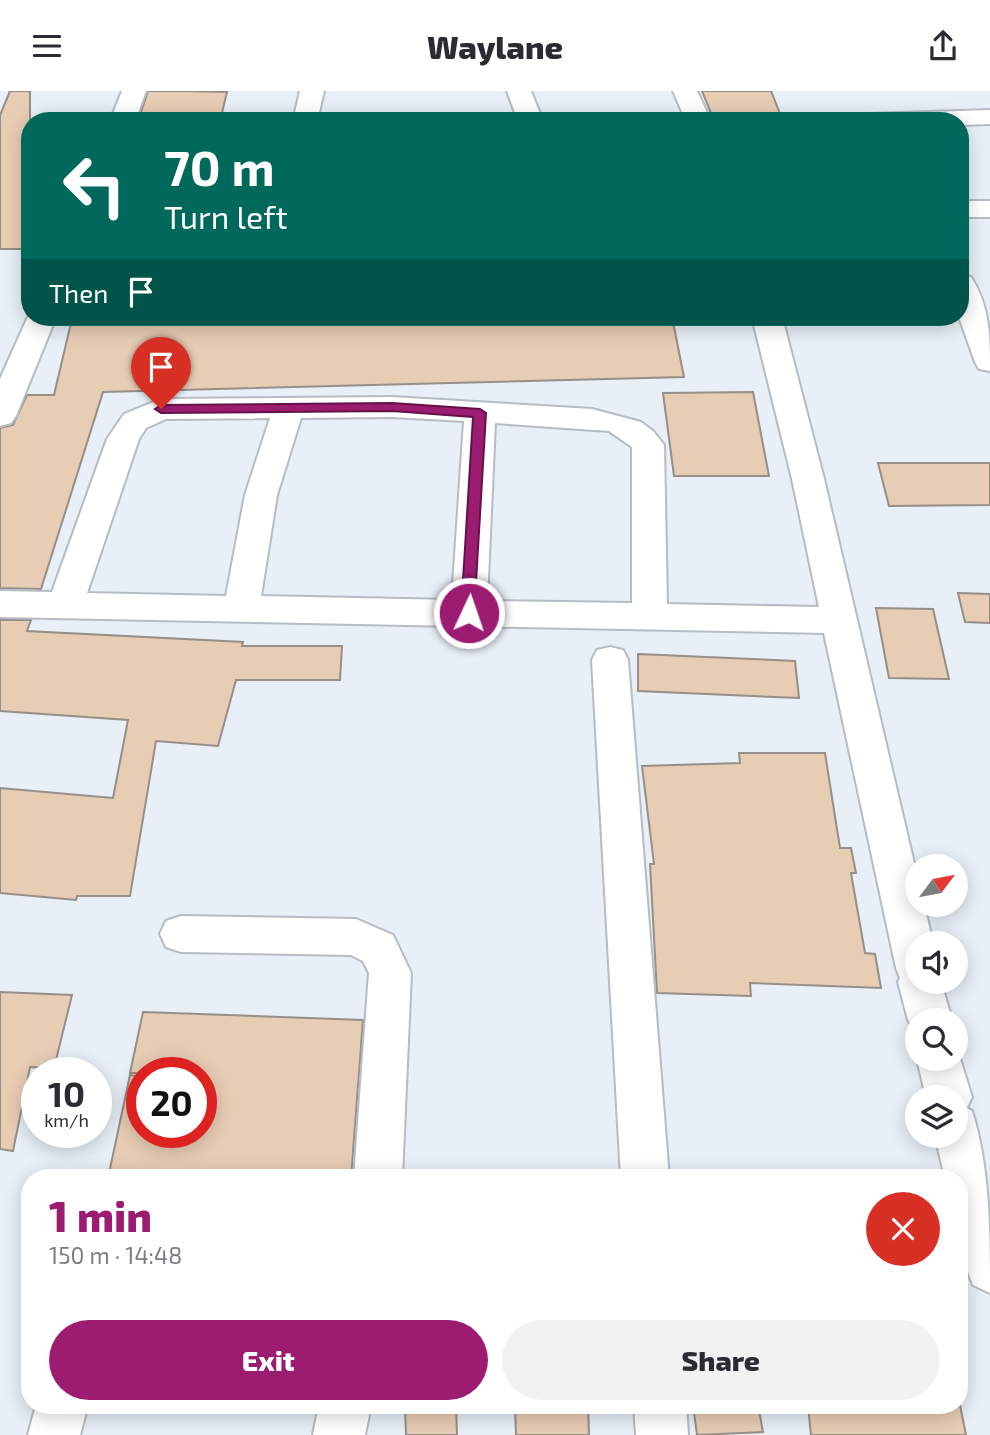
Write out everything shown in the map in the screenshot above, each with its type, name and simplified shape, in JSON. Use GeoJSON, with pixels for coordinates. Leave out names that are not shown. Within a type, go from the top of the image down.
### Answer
{"type":"FeatureCollection","features":[{"type":"Feature","properties":{"kind":"street"},"geometry":{"type":"LineString","coordinates":[[126,112],[134,91]]}},
{"type":"Feature","properties":{"kind":"street"},"geometry":{"type":"LineString","coordinates":[[307,112],[312,91]]}},
{"type":"Feature","properties":{"kind":"street"},"geometry":{"type":"LineString","coordinates":[[520,91],[528,112]]}},
{"type":"Feature","properties":{"kind":"street"},"geometry":{"type":"LineString","coordinates":[[685,91],[695,112]]}},
{"type":"Feature","properties":{"kind":"street"},"geometry":{"type":"LineString","coordinates":[[969,118],[990,117]]}},
{"type":"Feature","properties":{"kind":"street"},"geometry":{"type":"LineString","coordinates":[[969,209],[990,209]]}},
{"type":"Feature","properties":{"kind":"street"},"geometry":{"type":"LineString","coordinates":[[969,305],[990,362]]}},
{"type":"Feature","properties":{"kind":"street"},"geometry":{"type":"LineString","coordinates":[[0,416],[37,326]]}},
{"type":"Feature","properties":{"kind":"street"},"geometry":{"type":"LineString","coordinates":[[769,326],[808,479],[909,931]]}},
{"type":"Feature","properties":{"kind":"street"},"geometry":{"type":"LineString","coordinates":[[240,608],[261,495],[289,407]]}},
{"type":"Feature","properties":{"kind":"street"},"geometry":{"type":"LineString","coordinates":[[65,605],[122,439],[135,421],[161,409],[392,407],[621,422],[640,435],[648,445],[650,616]]}},
{"type":"Feature","properties":{"kind":"street"},"geometry":{"type":"LineString","coordinates":[[469,613],[480,413]]}},
{"type":"Feature","properties":{"kind":"street"},"geometry":{"type":"LineString","coordinates":[[0,604],[839,620]]}},
{"type":"Feature","properties":{"kind":"street"},"geometry":{"type":"LineString","coordinates":[[610,660],[644,1169]]}},
{"type":"Feature","properties":{"kind":"street"},"geometry":{"type":"LineString","coordinates":[[181,934],[356,937],[378,948],[390,973],[379,1169]]}},
{"type":"Feature","properties":{"kind":"street"},"geometry":{"type":"LineString","coordinates":[[961,1148],[966,1169]]}},
{"type":"Feature","properties":{"kind":"street"},"geometry":{"type":"LineString","coordinates":[[968,1176],[990,1268]]}},
{"type":"Feature","properties":{"kind":"street"},"geometry":{"type":"LineString","coordinates":[[54,1435],[60,1414]]}},
{"type":"Feature","properties":{"kind":"street"},"geometry":{"type":"LineString","coordinates":[[339,1435],[343,1414]]}},
{"type":"Feature","properties":{"kind":"street"},"geometry":{"type":"LineString","coordinates":[[661,1414],[662,1435]]}},
{"type":"Feature","properties":{"kind":"building"},"geometry":{"type":"Polygon","coordinates":[[[10,91],[30,91],[30,112],[21,112],[21,249],[0,249],[0,115],[10,91]]]}},
{"type":"Feature","properties":{"kind":"building"},"geometry":{"type":"Polygon","coordinates":[[[148,91],[227,92],[222,112],[141,112],[148,91]]]}},
{"type":"Feature","properties":{"kind":"building"},"geometry":{"type":"Polygon","coordinates":[[[702,91],[771,91],[779,112],[711,112],[702,91]]]}},
{"type":"Feature","properties":{"kind":"building"},"geometry":{"type":"Polygon","coordinates":[[[70,326],[674,326],[684,377],[103,392],[41,589],[0,588],[0,428],[13,425],[27,395],[54,395],[70,326]]]}},
{"type":"Feature","properties":{"kind":"building"},"geometry":{"type":"Polygon","coordinates":[[[753,392],[769,476],[674,476],[663,393],[753,392]]]}},
{"type":"Feature","properties":{"kind":"building"},"geometry":{"type":"Polygon","coordinates":[[[878,463],[990,463],[990,505],[889,506],[878,463]]]}},
{"type":"Feature","properties":{"kind":"building"},"geometry":{"type":"Polygon","coordinates":[[[958,593],[990,594],[990,623],[965,622],[958,593]]]}},
{"type":"Feature","properties":{"kind":"building"},"geometry":{"type":"Polygon","coordinates":[[[876,608],[933,609],[949,679],[889,678],[876,608]]]}},
{"type":"Feature","properties":{"kind":"building"},"geometry":{"type":"Polygon","coordinates":[[[0,620],[31,620],[27,631],[243,642],[242,646],[342,646],[340,680],[236,680],[218,746],[156,741],[130,896],[77,896],[76,900],[0,893],[0,788],[113,798],[128,720],[0,711],[0,620]]]}},
{"type":"Feature","properties":{"kind":"building"},"geometry":{"type":"Polygon","coordinates":[[[638,654],[795,661],[799,698],[638,691],[638,654]]]}},
{"type":"Feature","properties":{"kind":"building"},"geometry":{"type":"Polygon","coordinates":[[[739,753],[825,753],[840,848],[851,848],[856,873],[851,873],[865,953],[875,954],[881,988],[750,983],[751,996],[657,993],[650,864],[654,864],[642,766],[740,763],[739,753]]]}},
{"type":"Feature","properties":{"kind":"building"},"geometry":{"type":"Polygon","coordinates":[[[0,992],[72,995],[57,1057],[21,1057],[21,1111],[13,1151],[0,1149],[0,992]]]}},
{"type":"Feature","properties":{"kind":"building"},"geometry":{"type":"Polygon","coordinates":[[[143,1012],[363,1020],[352,1169],[110,1169],[126,1094],[126,1148],[217,1148],[217,1057],[133,1057],[143,1012]]]}},
{"type":"Feature","properties":{"kind":"building"},"geometry":{"type":"Polygon","coordinates":[[[405,1414],[456,1414],[457,1435],[406,1435],[405,1414]]]}},
{"type":"Feature","properties":{"kind":"building"},"geometry":{"type":"Polygon","coordinates":[[[515,1414],[588,1414],[589,1435],[516,1435],[515,1414]]]}},
{"type":"Feature","properties":{"kind":"building"},"geometry":{"type":"Polygon","coordinates":[[[694,1414],[760,1414],[763,1432],[697,1435],[694,1414]]]}},
{"type":"Feature","properties":{"kind":"building"},"geometry":{"type":"Polygon","coordinates":[[[809,1414],[962,1414],[966,1435],[811,1435],[809,1414]]]}},
{"type":"Feature","properties":{"kind":"route"},"geometry":{"type":"LineString","coordinates":[[161,409],[392,407],[480,413],[469,613]]}}]}
